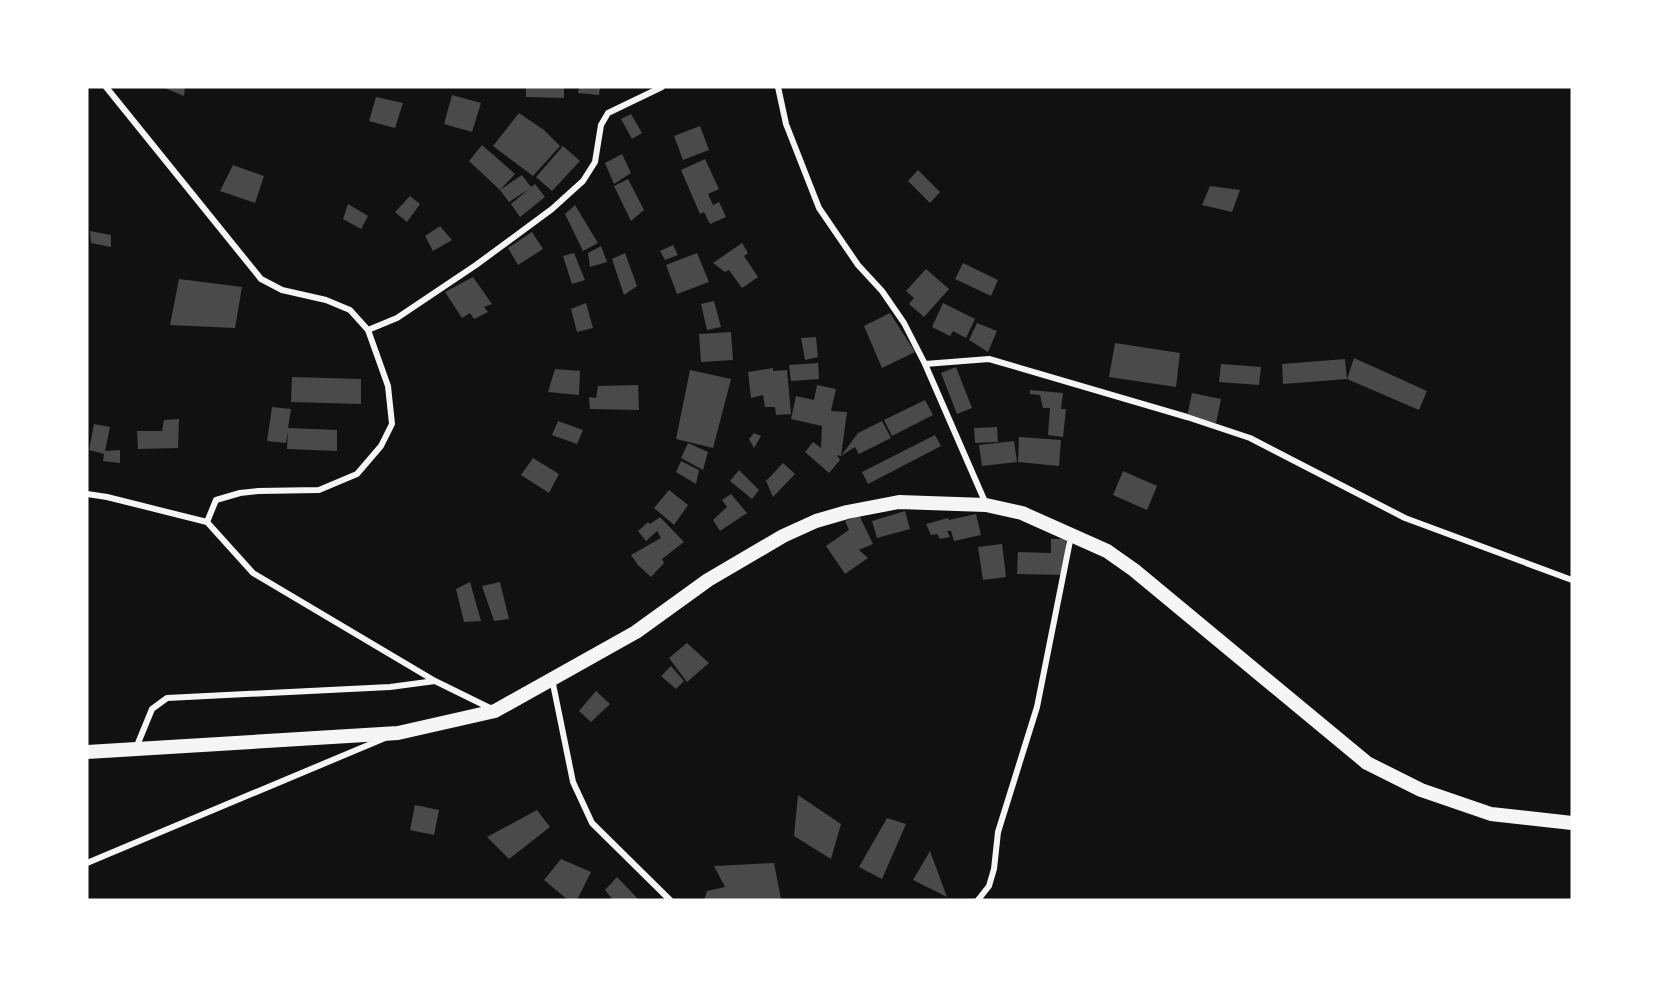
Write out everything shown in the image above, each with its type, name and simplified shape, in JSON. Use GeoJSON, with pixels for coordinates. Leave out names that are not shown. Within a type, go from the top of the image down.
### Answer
{"type":"FeatureCollection","features":[{"type":"Feature","properties":{"kind":"highway"},"geometry":{"type":"LineString","coordinates":[[87,752],[135,751],[398,732],[495,711],[636,633],[708,580],[783,536],[816,521],[847,512],[900,502],[986,505],[1022,513],[1107,551],[1134,570],[1367,763],[1421,790],[1491,814],[1572,824]]}},
{"type":"Feature","properties":{"kind":"street"},"geometry":{"type":"LineString","coordinates":[[106,87],[261,279],[282,290],[326,300],[350,310],[368,330],[388,386],[392,424],[381,446],[357,474],[319,490],[258,491],[240,493],[216,500],[207,522]]}},
{"type":"Feature","properties":{"kind":"street"},"geometry":{"type":"LineString","coordinates":[[368,330],[398,318],[476,265],[552,209],[583,181],[595,162],[601,125],[608,113],[662,87]]}},
{"type":"Feature","properties":{"kind":"street"},"geometry":{"type":"LineString","coordinates":[[778,87],[786,124],[819,208],[858,265],[882,291],[904,323],[925,363],[986,505]]}},
{"type":"Feature","properties":{"kind":"street"},"geometry":{"type":"LineString","coordinates":[[925,363],[989,359],[1197,420],[1250,438],[1405,518],[1572,580]]}},
{"type":"Feature","properties":{"kind":"street"},"geometry":{"type":"LineString","coordinates":[[87,494],[207,522],[253,573],[435,681],[495,711]]}},
{"type":"Feature","properties":{"kind":"street"},"geometry":{"type":"LineString","coordinates":[[978,900],[989,886],[994,869],[998,832],[1037,707],[1067,567],[1071,536]]}},
{"type":"Feature","properties":{"kind":"street"},"geometry":{"type":"LineString","coordinates":[[552,679],[573,782],[592,823],[670,900]]}},
{"type":"Feature","properties":{"kind":"street"},"geometry":{"type":"LineString","coordinates":[[135,751],[152,709],[167,698],[390,687],[435,681]]}},
{"type":"Feature","properties":{"kind":"street"},"geometry":{"type":"LineString","coordinates":[[87,863],[398,732]]}},
{"type":"Feature","properties":{"kind":"building"},"geometry":{"type":"Polygon","coordinates":[[[162,87],[185,87],[184,96],[162,87]]]}},
{"type":"Feature","properties":{"kind":"building"},"geometry":{"type":"Polygon","coordinates":[[[526,87],[564,87],[564,98],[526,97],[526,87]]]}},
{"type":"Feature","properties":{"kind":"building"},"geometry":{"type":"Polygon","coordinates":[[[579,87],[600,87],[599,95],[578,93],[579,87]]]}},
{"type":"Feature","properties":{"kind":"building"},"geometry":{"type":"Polygon","coordinates":[[[452,95],[481,103],[472,132],[444,124],[452,95]]]}},
{"type":"Feature","properties":{"kind":"building"},"geometry":{"type":"Polygon","coordinates":[[[376,97],[403,103],[395,128],[369,121],[376,97]]]}},
{"type":"Feature","properties":{"kind":"building"},"geometry":{"type":"Polygon","coordinates":[[[519,113],[544,130],[560,146],[533,176],[493,146],[519,113]]]}},
{"type":"Feature","properties":{"kind":"building"},"geometry":{"type":"Polygon","coordinates":[[[631,114],[642,133],[632,139],[621,119],[631,114]]]}},
{"type":"Feature","properties":{"kind":"building"},"geometry":{"type":"Polygon","coordinates":[[[700,126],[709,150],[683,160],[674,136],[700,126]]]}},
{"type":"Feature","properties":{"kind":"building"},"geometry":{"type":"Polygon","coordinates":[[[482,145],[515,174],[500,190],[469,161],[482,145]]]}},
{"type":"Feature","properties":{"kind":"building"},"geometry":{"type":"Polygon","coordinates":[[[563,146],[580,161],[552,191],[536,177],[563,146]]]}},
{"type":"Feature","properties":{"kind":"building"},"geometry":{"type":"Polygon","coordinates":[[[622,154],[631,173],[614,184],[605,163],[622,154]]]}},
{"type":"Feature","properties":{"kind":"building"},"geometry":{"type":"Polygon","coordinates":[[[705,159],[719,189],[708,194],[713,205],[719,202],[726,217],[710,224],[704,212],[700,214],[681,170],[705,159]]]}},
{"type":"Feature","properties":{"kind":"building"},"geometry":{"type":"Polygon","coordinates":[[[233,165],[264,176],[255,203],[220,191],[233,165]]]}},
{"type":"Feature","properties":{"kind":"building"},"geometry":{"type":"Polygon","coordinates":[[[918,170],[940,192],[930,203],[908,181],[918,170]]]}},
{"type":"Feature","properties":{"kind":"building"},"geometry":{"type":"Polygon","coordinates":[[[522,175],[531,187],[535,184],[545,197],[520,217],[511,204],[529,189],[509,202],[500,190],[522,175]]]}},
{"type":"Feature","properties":{"kind":"building"},"geometry":{"type":"Polygon","coordinates":[[[628,179],[644,210],[631,221],[614,186],[628,179]]]}},
{"type":"Feature","properties":{"kind":"building"},"geometry":{"type":"Polygon","coordinates":[[[1210,186],[1240,190],[1232,212],[1202,205],[1210,186]]]}},
{"type":"Feature","properties":{"kind":"building"},"geometry":{"type":"Polygon","coordinates":[[[410,196],[420,204],[407,222],[395,212],[410,196]]]}},
{"type":"Feature","properties":{"kind":"building"},"geometry":{"type":"Polygon","coordinates":[[[348,204],[368,216],[361,229],[343,219],[348,204]]]}},
{"type":"Feature","properties":{"kind":"building"},"geometry":{"type":"Polygon","coordinates":[[[575,205],[598,243],[583,251],[565,214],[575,205]]]}},
{"type":"Feature","properties":{"kind":"building"},"geometry":{"type":"Polygon","coordinates":[[[440,226],[452,240],[433,251],[425,236],[440,226]]]}},
{"type":"Feature","properties":{"kind":"building"},"geometry":{"type":"Polygon","coordinates":[[[90,231],[111,235],[111,247],[91,243],[90,231]]]}},
{"type":"Feature","properties":{"kind":"building"},"geometry":{"type":"Polygon","coordinates":[[[532,232],[543,249],[518,265],[508,248],[532,232]]]}},
{"type":"Feature","properties":{"kind":"building"},"geometry":{"type":"Polygon","coordinates":[[[742,243],[748,253],[744,256],[758,277],[742,288],[729,270],[725,272],[713,263],[742,243]]]}},
{"type":"Feature","properties":{"kind":"building"},"geometry":{"type":"Polygon","coordinates":[[[673,245],[678,255],[665,260],[660,251],[673,245]]]}},
{"type":"Feature","properties":{"kind":"building"},"geometry":{"type":"Polygon","coordinates":[[[601,246],[607,262],[590,267],[588,253],[601,246]]]}},
{"type":"Feature","properties":{"kind":"building"},"geometry":{"type":"Polygon","coordinates":[[[574,253],[585,280],[572,284],[563,256],[574,253]]]}},
{"type":"Feature","properties":{"kind":"building"},"geometry":{"type":"Polygon","coordinates":[[[625,253],[637,286],[624,295],[612,259],[625,253]]]}},
{"type":"Feature","properties":{"kind":"building"},"geometry":{"type":"Polygon","coordinates":[[[697,253],[709,282],[677,294],[666,265],[697,253]]]}},
{"type":"Feature","properties":{"kind":"building"},"geometry":{"type":"Polygon","coordinates":[[[963,263],[998,280],[991,296],[955,279],[963,263]]]}},
{"type":"Feature","properties":{"kind":"building"},"geometry":{"type":"Polygon","coordinates":[[[926,269],[949,289],[924,317],[909,304],[914,298],[906,291],[926,269]]]}},
{"type":"Feature","properties":{"kind":"building"},"geometry":{"type":"Polygon","coordinates":[[[473,277],[492,304],[484,307],[488,312],[474,319],[470,313],[462,318],[445,292],[473,277]]]}},
{"type":"Feature","properties":{"kind":"building"},"geometry":{"type":"Polygon","coordinates":[[[179,279],[242,287],[235,328],[170,325],[179,279]]]}},
{"type":"Feature","properties":{"kind":"building"},"geometry":{"type":"Polygon","coordinates":[[[714,301],[721,327],[707,330],[701,304],[714,301]]]}},
{"type":"Feature","properties":{"kind":"building"},"geometry":{"type":"Polygon","coordinates":[[[586,303],[593,328],[577,332],[571,309],[586,303]]]}},
{"type":"Feature","properties":{"kind":"building"},"geometry":{"type":"Polygon","coordinates":[[[943,303],[975,319],[966,338],[953,331],[950,336],[932,327],[943,303]]]}},
{"type":"Feature","properties":{"kind":"building"},"geometry":{"type":"Polygon","coordinates":[[[890,313],[915,352],[882,368],[864,326],[890,313]]]}},
{"type":"Feature","properties":{"kind":"building"},"geometry":{"type":"Polygon","coordinates":[[[977,323],[997,331],[988,352],[969,340],[977,323]]]}},
{"type":"Feature","properties":{"kind":"building"},"geometry":{"type":"Polygon","coordinates":[[[731,332],[733,360],[701,362],[699,334],[731,332]]]}},
{"type":"Feature","properties":{"kind":"building"},"geometry":{"type":"Polygon","coordinates":[[[816,337],[818,357],[805,360],[801,338],[816,337]]]}},
{"type":"Feature","properties":{"kind":"building"},"geometry":{"type":"Polygon","coordinates":[[[1115,343],[1180,353],[1176,387],[1109,377],[1115,343]]]}},
{"type":"Feature","properties":{"kind":"building"},"geometry":{"type":"Polygon","coordinates":[[[1354,358],[1427,391],[1419,410],[1347,379],[1354,358]]]}},
{"type":"Feature","properties":{"kind":"building"},"geometry":{"type":"Polygon","coordinates":[[[1345,359],[1347,379],[1283,384],[1282,364],[1345,359]]]}},
{"type":"Feature","properties":{"kind":"building"},"geometry":{"type":"Polygon","coordinates":[[[818,363],[819,379],[791,381],[789,365],[818,363]]]}},
{"type":"Feature","properties":{"kind":"building"},"geometry":{"type":"Polygon","coordinates":[[[1221,364],[1261,367],[1259,385],[1219,382],[1221,364]]]}},
{"type":"Feature","properties":{"kind":"building"},"geometry":{"type":"Polygon","coordinates":[[[956,367],[972,408],[957,414],[941,373],[956,367]]]}},
{"type":"Feature","properties":{"kind":"building"},"geometry":{"type":"Polygon","coordinates":[[[773,368],[773,371],[787,370],[791,414],[776,415],[775,407],[765,407],[763,395],[751,398],[748,372],[773,368]]]}},
{"type":"Feature","properties":{"kind":"building"},"geometry":{"type":"Polygon","coordinates":[[[555,369],[580,371],[579,395],[548,392],[555,369]]]}},
{"type":"Feature","properties":{"kind":"building"},"geometry":{"type":"Polygon","coordinates":[[[690,370],[731,379],[713,448],[676,439],[690,370]]]}},
{"type":"Feature","properties":{"kind":"building"},"geometry":{"type":"Polygon","coordinates":[[[292,377],[361,379],[361,404],[291,402],[292,377]]]}},
{"type":"Feature","properties":{"kind":"building"},"geometry":{"type":"Polygon","coordinates":[[[638,385],[639,410],[590,409],[589,397],[596,398],[598,386],[638,385]]]}},
{"type":"Feature","properties":{"kind":"building"},"geometry":{"type":"Polygon","coordinates":[[[817,385],[836,389],[831,411],[847,412],[841,456],[837,455],[840,460],[829,473],[805,452],[813,442],[821,448],[822,426],[791,419],[796,396],[814,400],[817,385]]]}},
{"type":"Feature","properties":{"kind":"building"},"geometry":{"type":"Polygon","coordinates":[[[1030,390],[1063,393],[1061,409],[1066,409],[1063,437],[1048,435],[1050,408],[1043,408],[1040,395],[1030,394],[1030,390]]]}},
{"type":"Feature","properties":{"kind":"building"},"geometry":{"type":"Polygon","coordinates":[[[1192,393],[1221,399],[1216,423],[1187,417],[1192,393]]]}},
{"type":"Feature","properties":{"kind":"building"},"geometry":{"type":"Polygon","coordinates":[[[925,400],[933,415],[892,436],[884,420],[925,400]]]}},
{"type":"Feature","properties":{"kind":"building"},"geometry":{"type":"Polygon","coordinates":[[[272,407],[291,409],[288,428],[337,430],[337,451],[287,449],[288,431],[286,443],[267,441],[272,407]]]}},
{"type":"Feature","properties":{"kind":"building"},"geometry":{"type":"Polygon","coordinates":[[[179,419],[178,448],[138,449],[137,431],[162,431],[164,420],[179,419]]]}},
{"type":"Feature","properties":{"kind":"building"},"geometry":{"type":"Polygon","coordinates":[[[558,421],[583,430],[577,444],[552,435],[558,421]]]}},
{"type":"Feature","properties":{"kind":"building"},"geometry":{"type":"Polygon","coordinates":[[[882,421],[891,438],[859,454],[855,447],[841,456],[858,433],[882,421]]]}},
{"type":"Feature","properties":{"kind":"building"},"geometry":{"type":"Polygon","coordinates":[[[94,424],[110,427],[105,451],[120,450],[120,463],[103,461],[104,454],[89,450],[94,424]]]}},
{"type":"Feature","properties":{"kind":"building"},"geometry":{"type":"Polygon","coordinates":[[[997,427],[998,442],[975,443],[974,428],[997,427]]]}},
{"type":"Feature","properties":{"kind":"building"},"geometry":{"type":"Polygon","coordinates":[[[754,433],[761,436],[754,448],[749,439],[754,433]]]}},
{"type":"Feature","properties":{"kind":"building"},"geometry":{"type":"Polygon","coordinates":[[[935,435],[941,446],[868,484],[862,472],[935,435]]]}},
{"type":"Feature","properties":{"kind":"building"},"geometry":{"type":"Polygon","coordinates":[[[1019,437],[1061,440],[1059,466],[1018,462],[1019,437]]]}},
{"type":"Feature","properties":{"kind":"building"},"geometry":{"type":"Polygon","coordinates":[[[1014,441],[1017,462],[982,466],[979,445],[1014,441]]]}},
{"type":"Feature","properties":{"kind":"building"},"geometry":{"type":"Polygon","coordinates":[[[688,443],[708,452],[703,470],[681,458],[688,443]]]}},
{"type":"Feature","properties":{"kind":"building"},"geometry":{"type":"Polygon","coordinates":[[[533,458],[559,474],[549,493],[521,475],[533,458]]]}},
{"type":"Feature","properties":{"kind":"building"},"geometry":{"type":"Polygon","coordinates":[[[681,461],[699,470],[696,484],[676,472],[681,461]]]}},
{"type":"Feature","properties":{"kind":"building"},"geometry":{"type":"Polygon","coordinates":[[[783,463],[795,474],[773,497],[766,481],[783,463]]]}},
{"type":"Feature","properties":{"kind":"building"},"geometry":{"type":"Polygon","coordinates":[[[739,470],[759,490],[752,499],[730,481],[739,470]]]}},
{"type":"Feature","properties":{"kind":"building"},"geometry":{"type":"Polygon","coordinates":[[[1123,471],[1157,486],[1147,510],[1113,495],[1123,471]]]}},
{"type":"Feature","properties":{"kind":"building"},"geometry":{"type":"Polygon","coordinates":[[[669,490],[688,505],[674,525],[654,508],[669,490]]]}},
{"type":"Feature","properties":{"kind":"building"},"geometry":{"type":"Polygon","coordinates":[[[731,494],[747,513],[720,531],[713,520],[727,507],[722,500],[731,494]]]}},
{"type":"Feature","properties":{"kind":"building"},"geometry":{"type":"Polygon","coordinates":[[[905,511],[910,529],[877,538],[872,521],[905,511]]]}},
{"type":"Feature","properties":{"kind":"building"},"geometry":{"type":"Polygon","coordinates":[[[976,514],[981,535],[954,541],[951,531],[947,531],[950,537],[940,539],[937,534],[931,535],[926,524],[948,518],[949,520],[976,514]]]}},
{"type":"Feature","properties":{"kind":"building"},"geometry":{"type":"Polygon","coordinates":[[[859,515],[873,544],[859,550],[868,558],[845,574],[826,546],[849,530],[845,521],[859,515]]]}},
{"type":"Feature","properties":{"kind":"building"},"geometry":{"type":"Polygon","coordinates":[[[660,517],[684,542],[662,559],[664,563],[651,577],[631,555],[661,538],[657,531],[646,541],[638,531],[648,522],[650,524],[660,517]]]}},
{"type":"Feature","properties":{"kind":"building"},"geometry":{"type":"Polygon","coordinates":[[[1051,539],[1066,539],[1065,575],[1017,574],[1018,552],[1051,553],[1051,539]]]}},
{"type":"Feature","properties":{"kind":"building"},"geometry":{"type":"Polygon","coordinates":[[[1002,544],[1006,577],[983,580],[978,547],[1002,544]]]}},
{"type":"Feature","properties":{"kind":"building"},"geometry":{"type":"Polygon","coordinates":[[[470,582],[481,621],[464,622],[456,589],[470,582]]]}},
{"type":"Feature","properties":{"kind":"building"},"geometry":{"type":"Polygon","coordinates":[[[500,582],[509,619],[494,621],[482,586],[500,582]]]}},
{"type":"Feature","properties":{"kind":"building"},"geometry":{"type":"Polygon","coordinates":[[[687,643],[709,663],[687,682],[669,658],[687,643]]]}},
{"type":"Feature","properties":{"kind":"building"},"geometry":{"type":"Polygon","coordinates":[[[671,666],[684,681],[676,689],[661,676],[671,666]]]}},
{"type":"Feature","properties":{"kind":"building"},"geometry":{"type":"Polygon","coordinates":[[[596,691],[610,704],[591,722],[579,711],[596,691]]]}},
{"type":"Feature","properties":{"kind":"building"},"geometry":{"type":"Polygon","coordinates":[[[798,795],[841,824],[831,859],[794,836],[798,795]]]}},
{"type":"Feature","properties":{"kind":"building"},"geometry":{"type":"Polygon","coordinates":[[[415,805],[439,810],[434,835],[410,830],[415,805]]]}},
{"type":"Feature","properties":{"kind":"building"},"geometry":{"type":"Polygon","coordinates":[[[537,810],[550,827],[509,859],[487,837],[537,810]]]}},
{"type":"Feature","properties":{"kind":"building"},"geometry":{"type":"Polygon","coordinates":[[[887,818],[906,824],[882,879],[859,867],[887,818]]]}},
{"type":"Feature","properties":{"kind":"building"},"geometry":{"type":"Polygon","coordinates":[[[930,851],[947,897],[913,880],[930,851]]]}},
{"type":"Feature","properties":{"kind":"building"},"geometry":{"type":"Polygon","coordinates":[[[561,859],[591,872],[577,900],[568,900],[544,880],[561,859]]]}},
{"type":"Feature","properties":{"kind":"building"},"geometry":{"type":"Polygon","coordinates":[[[774,863],[781,899],[704,900],[707,891],[725,887],[714,866],[774,863]]]}},
{"type":"Feature","properties":{"kind":"building"},"geometry":{"type":"Polygon","coordinates":[[[617,877],[639,900],[613,900],[605,890],[617,877]]]}}]}
